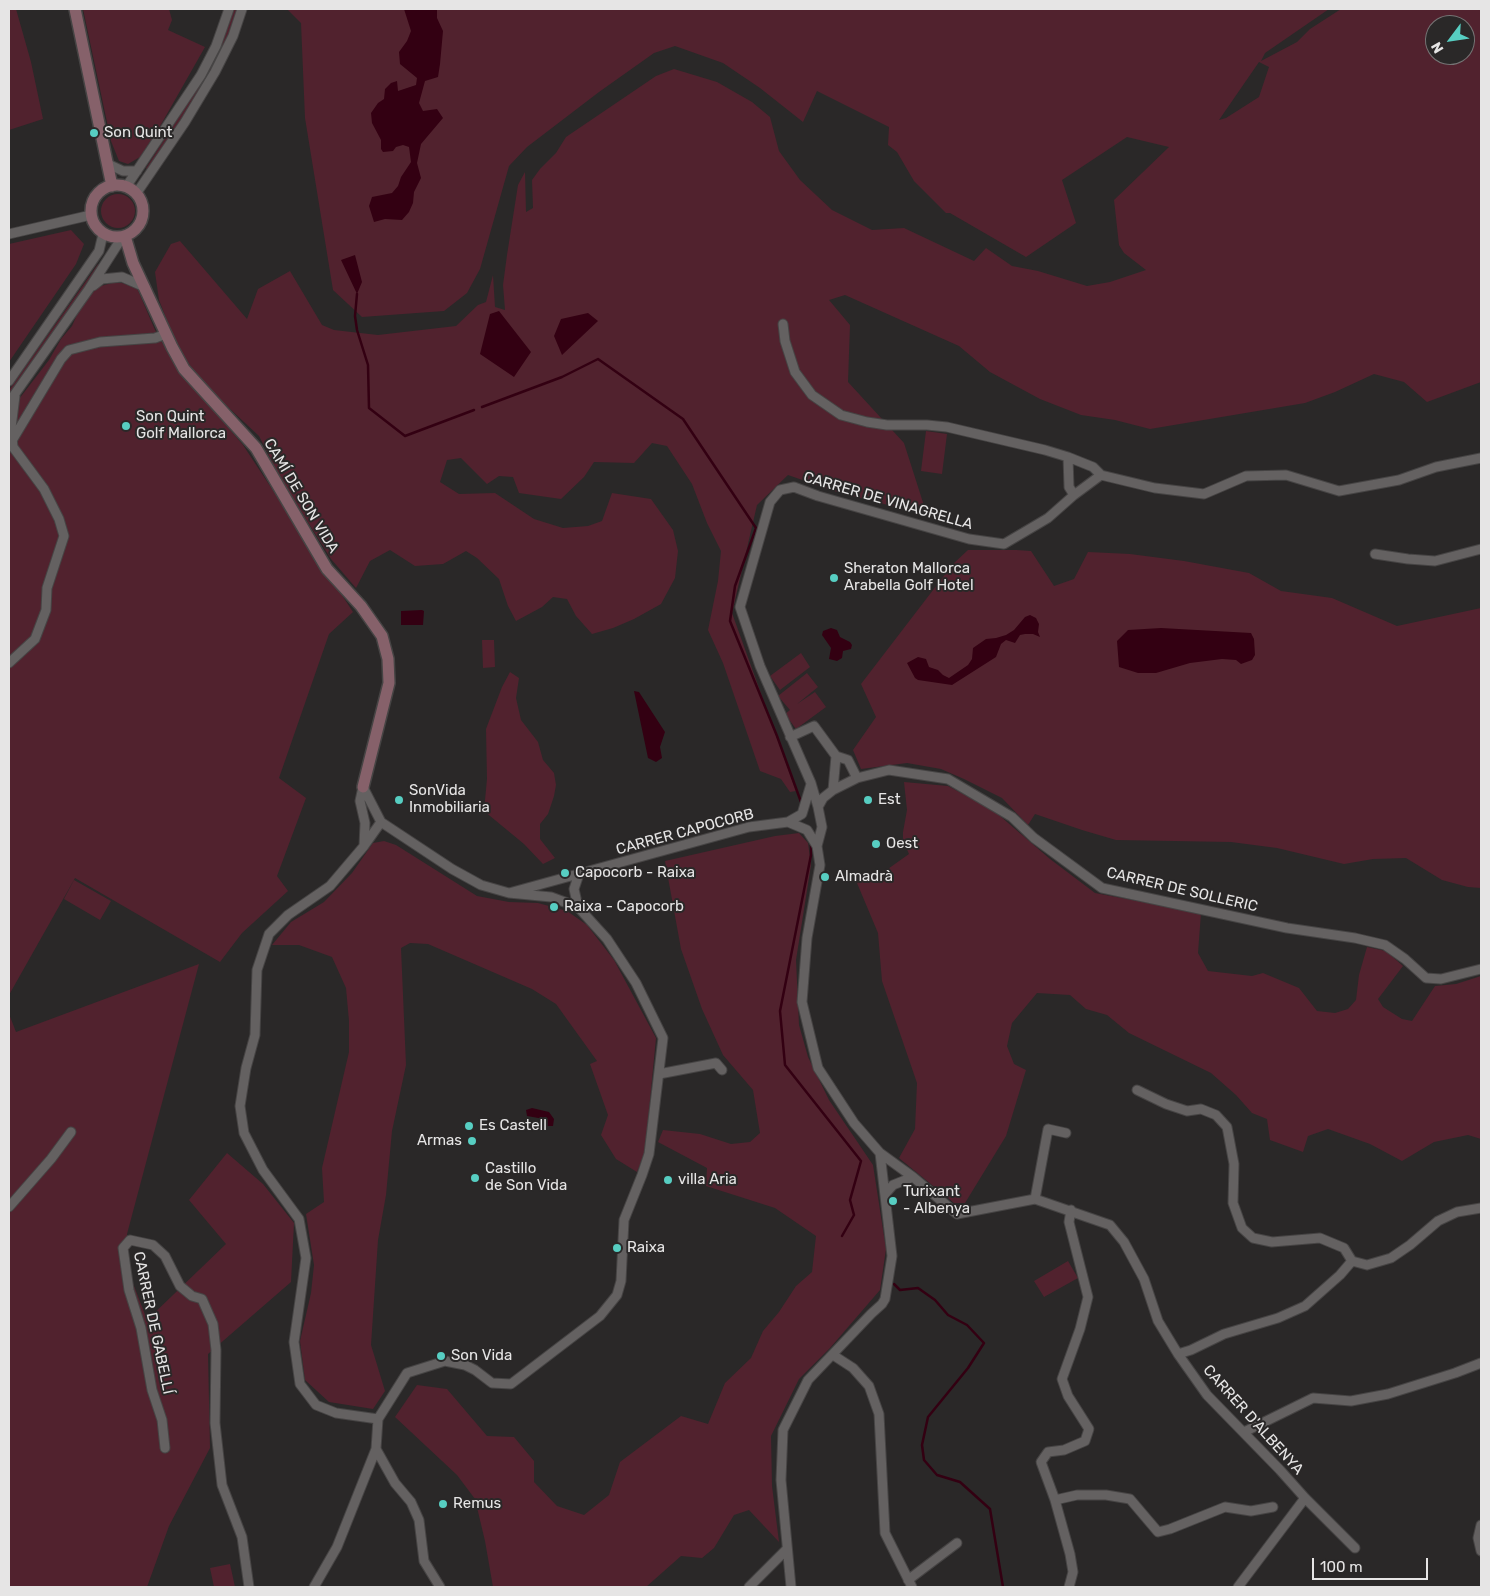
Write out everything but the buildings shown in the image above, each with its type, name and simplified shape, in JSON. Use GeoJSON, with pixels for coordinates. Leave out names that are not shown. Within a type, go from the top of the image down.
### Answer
{"type":"FeatureCollection","features":[{"type":"Feature","properties":{"kind":"street"},"geometry":{"type":"LineString","coordinates":[[75,9],[112,186]]}},
{"type":"Feature","properties":{"kind":"street"},"geometry":{"type":"LineString","coordinates":[[131,190],[137,171],[201,75],[216,46],[230,9]]}},
{"type":"Feature","properties":{"kind":"street"},"geometry":{"type":"LineString","coordinates":[[131,190],[185,122],[215,72],[233,36],[242,9]]}},
{"type":"Feature","properties":{"kind":"street"},"geometry":{"type":"LineString","coordinates":[[108,164],[123,171],[137,171]]}},
{"type":"Feature","properties":{"kind":"street"},"geometry":{"type":"LineString","coordinates":[[112,186],[131,190],[142,202],[143,213],[141,223],[134,231],[124,236],[114,237],[103,234],[95,226],[91,215],[93,202],[100,191],[112,186]]}},
{"type":"Feature","properties":{"kind":"street"},"geometry":{"type":"LineString","coordinates":[[9,234],[91,215]]}},
{"type":"Feature","properties":{"kind":"street"},"geometry":{"type":"LineString","coordinates":[[9,382],[99,252],[103,234]]}},
{"type":"Feature","properties":{"kind":"street"},"geometry":{"type":"LineString","coordinates":[[9,663],[35,640],[46,610],[47,588],[64,536],[59,519],[44,489],[13,447],[11,428],[12,399],[124,236]]}},
{"type":"Feature","properties":{"kind":"street","name":"CAMÍ DE SON VIDA"},"geometry":{"type":"LineString","coordinates":[[124,236],[129,253],[184,369],[256,448],[327,569],[361,606],[382,636],[388,659],[389,683],[363,787]]}},
{"type":"Feature","properties":{"kind":"street"},"geometry":{"type":"LineString","coordinates":[[89,289],[102,279],[122,276],[146,288]]}},
{"type":"Feature","properties":{"kind":"street"},"geometry":{"type":"LineString","coordinates":[[783,324],[785,341],[795,372],[812,395],[841,415],[887,425],[928,424],[947,427],[1045,450],[1093,467],[1101,476],[1155,488],[1204,494],[1246,476],[1286,475],[1339,491],[1399,480],[1436,467],[1481,458]]}},
{"type":"Feature","properties":{"kind":"street"},"geometry":{"type":"LineString","coordinates":[[13,440],[61,359],[69,350],[100,342],[156,338],[166,334]]}},
{"type":"Feature","properties":{"kind":"street"},"geometry":{"type":"LineString","coordinates":[[1068,457],[1068,487],[1074,495]]}},
{"type":"Feature","properties":{"kind":"street","name":"CARRER DE VINAGRELLA"},"geometry":{"type":"LineString","coordinates":[[817,846],[822,827],[811,783],[760,666],[740,607],[770,502],[780,490],[794,487],[818,496],[969,539],[1004,544],[1048,518],[1074,495],[1101,476]]}},
{"type":"Feature","properties":{"kind":"street"},"geometry":{"type":"LineString","coordinates":[[1375,554],[1435,562],[1481,549]]}},
{"type":"Feature","properties":{"kind":"street"},"geometry":{"type":"LineString","coordinates":[[790,737],[814,726],[836,756],[848,760],[857,778]]}},
{"type":"Feature","properties":{"kind":"street"},"geometry":{"type":"LineString","coordinates":[[833,790],[836,756]]}},
{"type":"Feature","properties":{"kind":"street","name":"CARRER DE SOLLERIC"},"geometry":{"type":"LineString","coordinates":[[818,807],[823,798],[833,790],[857,778],[889,770],[948,779],[1012,818],[1041,843],[1102,888],[1287,928],[1355,938],[1385,945],[1405,959],[1426,978],[1441,979],[1481,969]]}},
{"type":"Feature","properties":{"kind":"street"},"geometry":{"type":"LineString","coordinates":[[788,822],[802,814],[811,783]]}},
{"type":"Feature","properties":{"kind":"street"},"geometry":{"type":"LineString","coordinates":[[314,1587],[337,1547],[376,1449],[378,1419],[407,1373],[445,1362],[464,1365],[492,1383],[511,1384],[600,1316],[617,1295],[621,1281],[624,1220],[642,1175],[648,1154],[660,1074],[663,1038],[636,983],[622,961],[607,939],[578,907],[551,897],[509,893],[481,885],[452,869],[381,822],[363,787]]}},
{"type":"Feature","properties":{"kind":"street"},"geometry":{"type":"LineString","coordinates":[[363,787],[360,801],[365,822],[364,846]]}},
{"type":"Feature","properties":{"kind":"street"},"geometry":{"type":"LineString","coordinates":[[378,1419],[336,1412],[316,1405],[300,1384],[294,1342],[306,1258],[299,1219],[263,1170],[244,1133],[240,1106],[246,1068],[255,1035],[257,1003],[256,970],[270,934],[288,915],[330,886],[364,846],[381,822]]}},
{"type":"Feature","properties":{"kind":"street"},"geometry":{"type":"LineString","coordinates":[[788,822],[807,830],[817,846]]}},
{"type":"Feature","properties":{"kind":"street","name":"CARRER CAPOCORB"},"geometry":{"type":"LineString","coordinates":[[509,893],[749,827],[788,822]]}},
{"type":"Feature","properties":{"kind":"street","name":"CARRER D'ALBENYA"},"geometry":{"type":"LineString","coordinates":[[817,846],[820,865],[808,938],[802,1002],[818,1068],[854,1123],[880,1153],[913,1177],[957,1214],[1035,1199],[1110,1225],[1124,1242],[1144,1279],[1158,1321],[1178,1354],[1207,1395],[1354,1548]]}},
{"type":"Feature","properties":{"kind":"street"},"geometry":{"type":"LineString","coordinates":[[578,907],[574,889],[579,874]]}},
{"type":"Feature","properties":{"kind":"street"},"geometry":{"type":"LineString","coordinates":[[660,1074],[716,1063],[722,1070]]}},
{"type":"Feature","properties":{"kind":"street"},"geometry":{"type":"LineString","coordinates":[[1137,1090],[1187,1112],[1201,1109],[1216,1116],[1227,1127],[1234,1164],[1233,1203],[1242,1228],[1253,1238],[1272,1242],[1320,1238],[1344,1248],[1352,1261],[1368,1265],[1391,1258],[1410,1245],[1438,1221],[1457,1212],[1481,1208]]}},
{"type":"Feature","properties":{"kind":"street"},"geometry":{"type":"LineString","coordinates":[[1035,1199],[1048,1130],[1066,1133]]}},
{"type":"Feature","properties":{"kind":"street"},"geometry":{"type":"LineString","coordinates":[[9,1207],[51,1159],[71,1132]]}},
{"type":"Feature","properties":{"kind":"street"},"geometry":{"type":"LineString","coordinates":[[791,1587],[781,1480],[783,1430],[808,1380],[885,1299],[892,1256],[880,1153]]}},
{"type":"Feature","properties":{"kind":"street"},"geometry":{"type":"LineString","coordinates":[[885,1194],[893,1185],[913,1177]]}},
{"type":"Feature","properties":{"kind":"street"},"geometry":{"type":"LineString","coordinates":[[1069,1587],[1073,1572],[1070,1554],[1055,1500],[1040,1462],[1048,1452],[1064,1450],[1085,1440],[1089,1429],[1068,1396],[1062,1379],[1080,1329],[1088,1297],[1069,1222],[1071,1210]]}},
{"type":"Feature","properties":{"kind":"street","name":"CARRER DE GABELLÍ"},"geometry":{"type":"LineString","coordinates":[[165,1448],[162,1420],[152,1390],[140,1328],[129,1290],[123,1248],[130,1240],[153,1245],[165,1256],[180,1286],[192,1296],[202,1299],[213,1324],[216,1350],[215,1423],[222,1485],[242,1537],[249,1587]]}},
{"type":"Feature","properties":{"kind":"street"},"geometry":{"type":"LineString","coordinates":[[1178,1354],[1191,1350],[1224,1334],[1278,1318],[1305,1306],[1340,1275],[1352,1261]]}},
{"type":"Feature","properties":{"kind":"street"},"geometry":{"type":"LineString","coordinates":[[833,1355],[853,1368],[869,1386],[879,1414],[884,1533],[910,1584],[958,1543]]}},
{"type":"Feature","properties":{"kind":"street"},"geometry":{"type":"LineString","coordinates":[[1244,1432],[1313,1398],[1351,1401],[1388,1394],[1481,1363]]}},
{"type":"Feature","properties":{"kind":"street"},"geometry":{"type":"LineString","coordinates":[[376,1449],[395,1483],[411,1502],[419,1520],[424,1561],[440,1587]]}},
{"type":"Feature","properties":{"kind":"street"},"geometry":{"type":"LineString","coordinates":[[1055,1500],[1077,1495],[1106,1494],[1130,1499],[1158,1532],[1225,1507],[1251,1510],[1272,1507]]}},
{"type":"Feature","properties":{"kind":"street"},"geometry":{"type":"LineString","coordinates":[[1238,1587],[1305,1498]]}},
{"type":"Feature","properties":{"kind":"street"},"geometry":{"type":"LineString","coordinates":[[1481,1525],[1479,1535],[1481,1551]]}},
{"type":"Feature","properties":{"kind":"street"},"geometry":{"type":"LineString","coordinates":[[748,1587],[787,1549]]}},
{"type":"Feature","properties":{"kind":"shaded area"},"geometry":{"type":"Polygon","coordinates":[[[9,9],[16,9],[31,62],[43,119],[9,130],[9,9]]]}},
{"type":"Feature","properties":{"kind":"shaded area"},"geometry":{"type":"Polygon","coordinates":[[[83,9],[169,9],[172,20],[168,30],[205,47],[159,128],[140,157],[128,164],[119,161],[111,141],[83,9]]]}},
{"type":"Feature","properties":{"kind":"shaded area"},"geometry":{"type":"Polygon","coordinates":[[[234,9],[238,9],[228,36],[201,90],[148,171],[146,168],[202,81],[220,46],[234,9]]]}},
{"type":"Feature","properties":{"kind":"shaded area"},"geometry":{"type":"Polygon","coordinates":[[[287,9],[1329,9],[1265,53],[1261,61],[1297,42],[1310,29],[1341,9],[1481,9],[1481,382],[1427,402],[1404,382],[1374,374],[1305,403],[1150,429],[1115,420],[1081,415],[1040,399],[990,372],[959,346],[845,295],[829,300],[850,325],[848,382],[904,443],[927,515],[837,492],[788,475],[757,505],[732,613],[796,791],[790,792],[781,779],[760,771],[723,663],[708,630],[718,581],[721,551],[707,523],[692,484],[667,446],[652,443],[634,463],[594,462],[584,477],[561,499],[519,493],[513,477],[499,476],[487,484],[461,458],[447,460],[440,482],[459,494],[495,493],[534,519],[563,528],[588,526],[602,521],[612,493],[651,499],[673,530],[678,551],[675,578],[661,604],[634,619],[592,634],[576,616],[567,599],[553,597],[542,607],[516,621],[508,606],[499,579],[477,558],[466,551],[443,564],[415,566],[390,550],[370,561],[356,588],[331,559],[282,481],[259,436],[214,394],[188,363],[177,346],[159,300],[155,272],[171,244],[180,241],[247,319],[258,289],[290,271],[322,325],[334,330],[378,335],[456,326],[478,305],[486,302],[493,275],[495,307],[505,310],[503,285],[507,255],[518,185],[525,172],[526,212],[533,208],[532,180],[556,153],[566,137],[656,76],[674,69],[717,82],[752,102],[770,117],[779,151],[800,180],[832,210],[872,230],[904,228],[974,261],[986,248],[1012,266],[1038,271],[1087,286],[1110,282],[1146,270],[1124,253],[1119,245],[1114,200],[1169,147],[1127,137],[1062,180],[1076,223],[1026,257],[950,213],[946,213],[914,181],[897,152],[888,145],[889,127],[817,91],[803,122],[760,88],[723,63],[675,46],[654,53],[599,92],[527,147],[509,166],[480,269],[467,293],[444,311],[362,317],[333,290],[305,118],[301,23],[287,9]],[[1259,62],[1219,120],[1226,118],[1259,97],[1269,67],[1259,62]]]}},
{"type":"Feature","properties":{"kind":"shaded area"},"geometry":{"type":"Polygon","coordinates":[[[404,9],[437,9],[437,18],[443,31],[438,77],[425,81],[419,103],[423,111],[437,109],[443,118],[421,144],[417,163],[421,178],[414,192],[413,203],[409,212],[402,220],[385,219],[374,222],[369,206],[372,197],[392,193],[411,162],[409,147],[403,145],[396,147],[393,151],[383,152],[381,140],[372,123],[371,113],[378,103],[384,99],[385,89],[391,83],[397,81],[398,91],[416,85],[417,78],[400,64],[399,52],[411,31],[404,9]]]}},
{"type":"Feature","properties":{"kind":"shaded area"},"geometry":{"type":"Polygon","coordinates":[[[118,194],[130,199],[135,211],[130,223],[118,228],[106,223],[101,211],[106,199],[118,194]]]}},
{"type":"Feature","properties":{"kind":"shaded area"},"geometry":{"type":"Polygon","coordinates":[[[71,230],[84,244],[76,264],[9,362],[9,244],[71,230]]]}},
{"type":"Feature","properties":{"kind":"shaded area"},"geometry":{"type":"Polygon","coordinates":[[[355,255],[362,282],[357,294],[341,260],[355,255]]]}},
{"type":"Feature","properties":{"kind":"shaded area"},"geometry":{"type":"Polygon","coordinates":[[[98,264],[100,266],[89,283],[9,396],[9,390],[98,264]]]}},
{"type":"Feature","properties":{"kind":"shaded area"},"geometry":{"type":"Polygon","coordinates":[[[112,283],[122,283],[137,288],[155,330],[175,365],[243,445],[353,612],[329,634],[279,778],[306,798],[277,876],[288,891],[242,933],[220,962],[75,878],[9,995],[9,412],[49,360],[61,339],[72,326],[80,308],[97,287],[112,283]]]}},
{"type":"Feature","properties":{"kind":"shaded area"},"geometry":{"type":"Polygon","coordinates":[[[499,311],[531,352],[514,377],[480,354],[490,314],[499,311]]]}},
{"type":"Feature","properties":{"kind":"shaded area"},"geometry":{"type":"Polygon","coordinates":[[[588,313],[598,321],[562,355],[554,336],[561,319],[588,313]]]}},
{"type":"Feature","properties":{"kind":"shaded area"},"geometry":{"type":"Polygon","coordinates":[[[926,431],[947,434],[942,474],[921,471],[926,431]]]}},
{"type":"Feature","properties":{"kind":"shaded area"},"geometry":{"type":"Polygon","coordinates":[[[968,550],[1031,551],[1054,586],[1074,579],[1088,552],[1130,554],[1184,561],[1249,573],[1281,591],[1332,598],[1397,626],[1481,608],[1481,888],[1468,887],[1442,880],[1406,858],[1373,859],[1344,864],[1277,848],[1231,842],[1116,840],[1035,814],[1028,825],[1002,798],[941,769],[907,763],[861,769],[853,750],[876,717],[861,684],[953,564],[968,550]]]}},
{"type":"Feature","properties":{"kind":"shaded area"},"geometry":{"type":"Polygon","coordinates":[[[401,611],[424,611],[423,625],[401,625],[401,611]]]}},
{"type":"Feature","properties":{"kind":"shaded area"},"geometry":{"type":"Polygon","coordinates":[[[1030,615],[1036,618],[1039,624],[1038,632],[1040,637],[1033,634],[1025,634],[1020,635],[1015,643],[1006,640],[1001,644],[996,657],[952,685],[918,680],[907,663],[918,657],[926,659],[929,667],[938,670],[949,678],[968,665],[972,659],[973,648],[986,639],[1006,635],[1014,630],[1025,617],[1030,615]]]}},
{"type":"Feature","properties":{"kind":"shaded area"},"geometry":{"type":"Polygon","coordinates":[[[831,628],[837,630],[840,637],[852,645],[851,649],[843,651],[842,658],[837,661],[829,659],[831,648],[822,635],[823,631],[831,628]]]}},
{"type":"Feature","properties":{"kind":"shaded area"},"geometry":{"type":"Polygon","coordinates":[[[1161,628],[1251,633],[1254,639],[1255,655],[1252,660],[1241,664],[1236,660],[1222,659],[1190,663],[1156,673],[1138,673],[1119,667],[1117,641],[1128,630],[1161,628]]]}},
{"type":"Feature","properties":{"kind":"shaded area"},"geometry":{"type":"Polygon","coordinates":[[[482,640],[494,640],[495,667],[483,668],[482,640]]]}},
{"type":"Feature","properties":{"kind":"shaded area"},"geometry":{"type":"Polygon","coordinates":[[[801,653],[810,667],[780,690],[770,676],[801,653]]]}},
{"type":"Feature","properties":{"kind":"shaded area"},"geometry":{"type":"Polygon","coordinates":[[[510,672],[519,678],[516,698],[521,720],[538,742],[543,760],[554,773],[556,785],[554,796],[548,814],[540,824],[540,839],[555,858],[543,864],[524,844],[484,811],[487,779],[486,729],[502,687],[510,672]]]}},
{"type":"Feature","properties":{"kind":"shaded area"},"geometry":{"type":"Polygon","coordinates":[[[807,673],[818,687],[797,704],[815,692],[826,707],[796,729],[785,714],[790,710],[778,696],[807,673]]]}},
{"type":"Feature","properties":{"kind":"shaded area"},"geometry":{"type":"Polygon","coordinates":[[[634,691],[639,692],[665,732],[660,747],[662,758],[656,762],[648,758],[634,691]]]}},
{"type":"Feature","properties":{"kind":"shaded area"},"geometry":{"type":"Polygon","coordinates":[[[904,782],[948,786],[993,810],[1050,859],[1095,893],[1201,913],[1198,953],[1208,971],[1252,976],[1263,973],[1299,988],[1317,1011],[1335,1013],[1348,1009],[1356,1000],[1359,975],[1367,947],[1386,951],[1403,966],[1378,999],[1383,1007],[1402,1019],[1412,1021],[1435,986],[1456,984],[1481,976],[1481,1139],[1468,1135],[1434,1142],[1402,1161],[1370,1144],[1328,1129],[1308,1136],[1303,1152],[1270,1140],[1267,1119],[1252,1113],[1236,1095],[1211,1073],[1129,1033],[1107,1015],[1086,1009],[1070,995],[1037,993],[1012,1023],[1007,1046],[1014,1064],[1026,1070],[1006,1136],[965,1203],[954,1203],[899,1158],[915,1129],[917,1083],[882,981],[878,933],[857,883],[878,876],[909,854],[903,840],[907,810],[904,782]]]}},
{"type":"Feature","properties":{"kind":"shaded area"},"geometry":{"type":"Polygon","coordinates":[[[799,833],[808,843],[811,865],[796,960],[799,1025],[808,1057],[829,1100],[873,1165],[886,1249],[880,1290],[830,1348],[799,1379],[771,1436],[772,1486],[779,1542],[749,1510],[734,1515],[714,1548],[702,1558],[681,1556],[646,1587],[493,1587],[475,1499],[457,1475],[395,1417],[417,1385],[447,1389],[487,1436],[514,1437],[534,1461],[534,1482],[557,1506],[584,1515],[609,1495],[620,1462],[681,1416],[708,1424],[725,1383],[751,1358],[763,1331],[779,1312],[796,1286],[812,1272],[816,1236],[775,1208],[706,1186],[707,1168],[658,1142],[663,1130],[700,1134],[731,1144],[750,1142],[760,1133],[753,1090],[723,1055],[702,1009],[681,949],[665,861],[775,836],[799,833]]]}},
{"type":"Feature","properties":{"kind":"shaded area"},"geometry":{"type":"Polygon","coordinates":[[[384,841],[396,845],[477,896],[509,902],[538,903],[567,911],[587,925],[614,960],[656,1038],[645,1152],[637,1172],[616,1159],[601,1135],[608,1115],[590,1064],[597,1061],[556,1004],[532,989],[428,944],[410,943],[401,948],[406,1065],[392,1131],[386,1195],[378,1240],[371,1345],[385,1391],[373,1409],[329,1402],[305,1380],[300,1341],[311,1293],[314,1265],[306,1214],[324,1202],[322,1168],[349,1052],[346,988],[332,957],[299,945],[272,945],[291,922],[324,902],[352,873],[373,843],[384,841]]]}},
{"type":"Feature","properties":{"kind":"shaded area"},"geometry":{"type":"Polygon","coordinates":[[[74,880],[111,901],[100,920],[64,899],[74,880]]]}},
{"type":"Feature","properties":{"kind":"shaded area"},"geometry":{"type":"Polygon","coordinates":[[[199,964],[127,1234],[131,1278],[147,1320],[226,1244],[189,1200],[227,1153],[263,1184],[294,1223],[291,1282],[208,1354],[210,1448],[169,1526],[147,1587],[9,1587],[9,1014],[16,1032],[199,964]]]}},
{"type":"Feature","properties":{"kind":"shaded area"},"geometry":{"type":"Polygon","coordinates":[[[532,1108],[549,1112],[554,1119],[553,1126],[547,1126],[544,1119],[527,1116],[526,1110],[532,1108]]]}},
{"type":"Feature","properties":{"kind":"shaded area"},"geometry":{"type":"Polygon","coordinates":[[[1068,1261],[1078,1278],[1044,1297],[1034,1281],[1068,1261]]]}},
{"type":"Feature","properties":{"kind":"shaded area"},"geometry":{"type":"Polygon","coordinates":[[[230,1564],[235,1587],[214,1587],[210,1568],[230,1564]]]}},
{"type":"Feature","properties":{"kind":"waterway"},"geometry":{"type":"LineString","coordinates":[[357,294],[355,316],[357,330],[368,365],[369,408],[405,436],[474,410]]}},
{"type":"Feature","properties":{"kind":"waterway"},"geometry":{"type":"LineString","coordinates":[[482,407],[562,377],[598,359],[683,419],[756,528],[735,586],[730,621],[777,736],[801,802]]}},
{"type":"Feature","properties":{"kind":"waterway"},"geometry":{"type":"LineString","coordinates":[[811,845],[811,855],[780,1011],[785,1065],[861,1161],[850,1200],[854,1215],[842,1236]]}},
{"type":"Feature","properties":{"kind":"waterway"},"geometry":{"type":"LineString","coordinates":[[894,1284],[900,1290],[918,1288],[935,1300],[948,1315],[967,1325],[984,1343],[968,1368],[928,1417],[922,1445],[924,1460],[937,1475],[960,1482],[990,1509],[1003,1587]]}},
{"type":"Feature","properties":{"kind":"place","name":"Son Quint"},"geometry":{"type":"Point","coordinates":[94,133]}},
{"type":"Feature","properties":{"kind":"place","name":"Son Quint Golf Mallorca"},"geometry":{"type":"Point","coordinates":[126,426]}},
{"type":"Feature","properties":{"kind":"place","name":"Sheraton Mallorca Arabella Golf Hotel"},"geometry":{"type":"Point","coordinates":[834,578]}},
{"type":"Feature","properties":{"kind":"place","name":"SonVida Inmobiliaria"},"geometry":{"type":"Point","coordinates":[399,800]}},
{"type":"Feature","properties":{"kind":"place","name":"Est"},"geometry":{"type":"Point","coordinates":[868,800]}},
{"type":"Feature","properties":{"kind":"place","name":"Oest"},"geometry":{"type":"Point","coordinates":[876,844]}},
{"type":"Feature","properties":{"kind":"place","name":"Capocorb - Raixa"},"geometry":{"type":"Point","coordinates":[565,873]}},
{"type":"Feature","properties":{"kind":"place","name":"Almadrà"},"geometry":{"type":"Point","coordinates":[825,877]}},
{"type":"Feature","properties":{"kind":"place","name":"Raixa - Capocorb"},"geometry":{"type":"Point","coordinates":[554,907]}},
{"type":"Feature","properties":{"kind":"place","name":"Es Castell"},"geometry":{"type":"Point","coordinates":[469,1126]}},
{"type":"Feature","properties":{"kind":"place","name":"Armas"},"geometry":{"type":"Point","coordinates":[472,1141]}},
{"type":"Feature","properties":{"kind":"place","name":"Castillo de Son Vida"},"geometry":{"type":"Point","coordinates":[475,1178]}},
{"type":"Feature","properties":{"kind":"place","name":"villa Aria"},"geometry":{"type":"Point","coordinates":[668,1180]}},
{"type":"Feature","properties":{"kind":"place","name":"Turixant - Albenya"},"geometry":{"type":"Point","coordinates":[893,1201]}},
{"type":"Feature","properties":{"kind":"place","name":"Raixa"},"geometry":{"type":"Point","coordinates":[617,1248]}},
{"type":"Feature","properties":{"kind":"place","name":"Son Vida"},"geometry":{"type":"Point","coordinates":[441,1356]}},
{"type":"Feature","properties":{"kind":"place","name":"Remus"},"geometry":{"type":"Point","coordinates":[443,1504]}}]}
